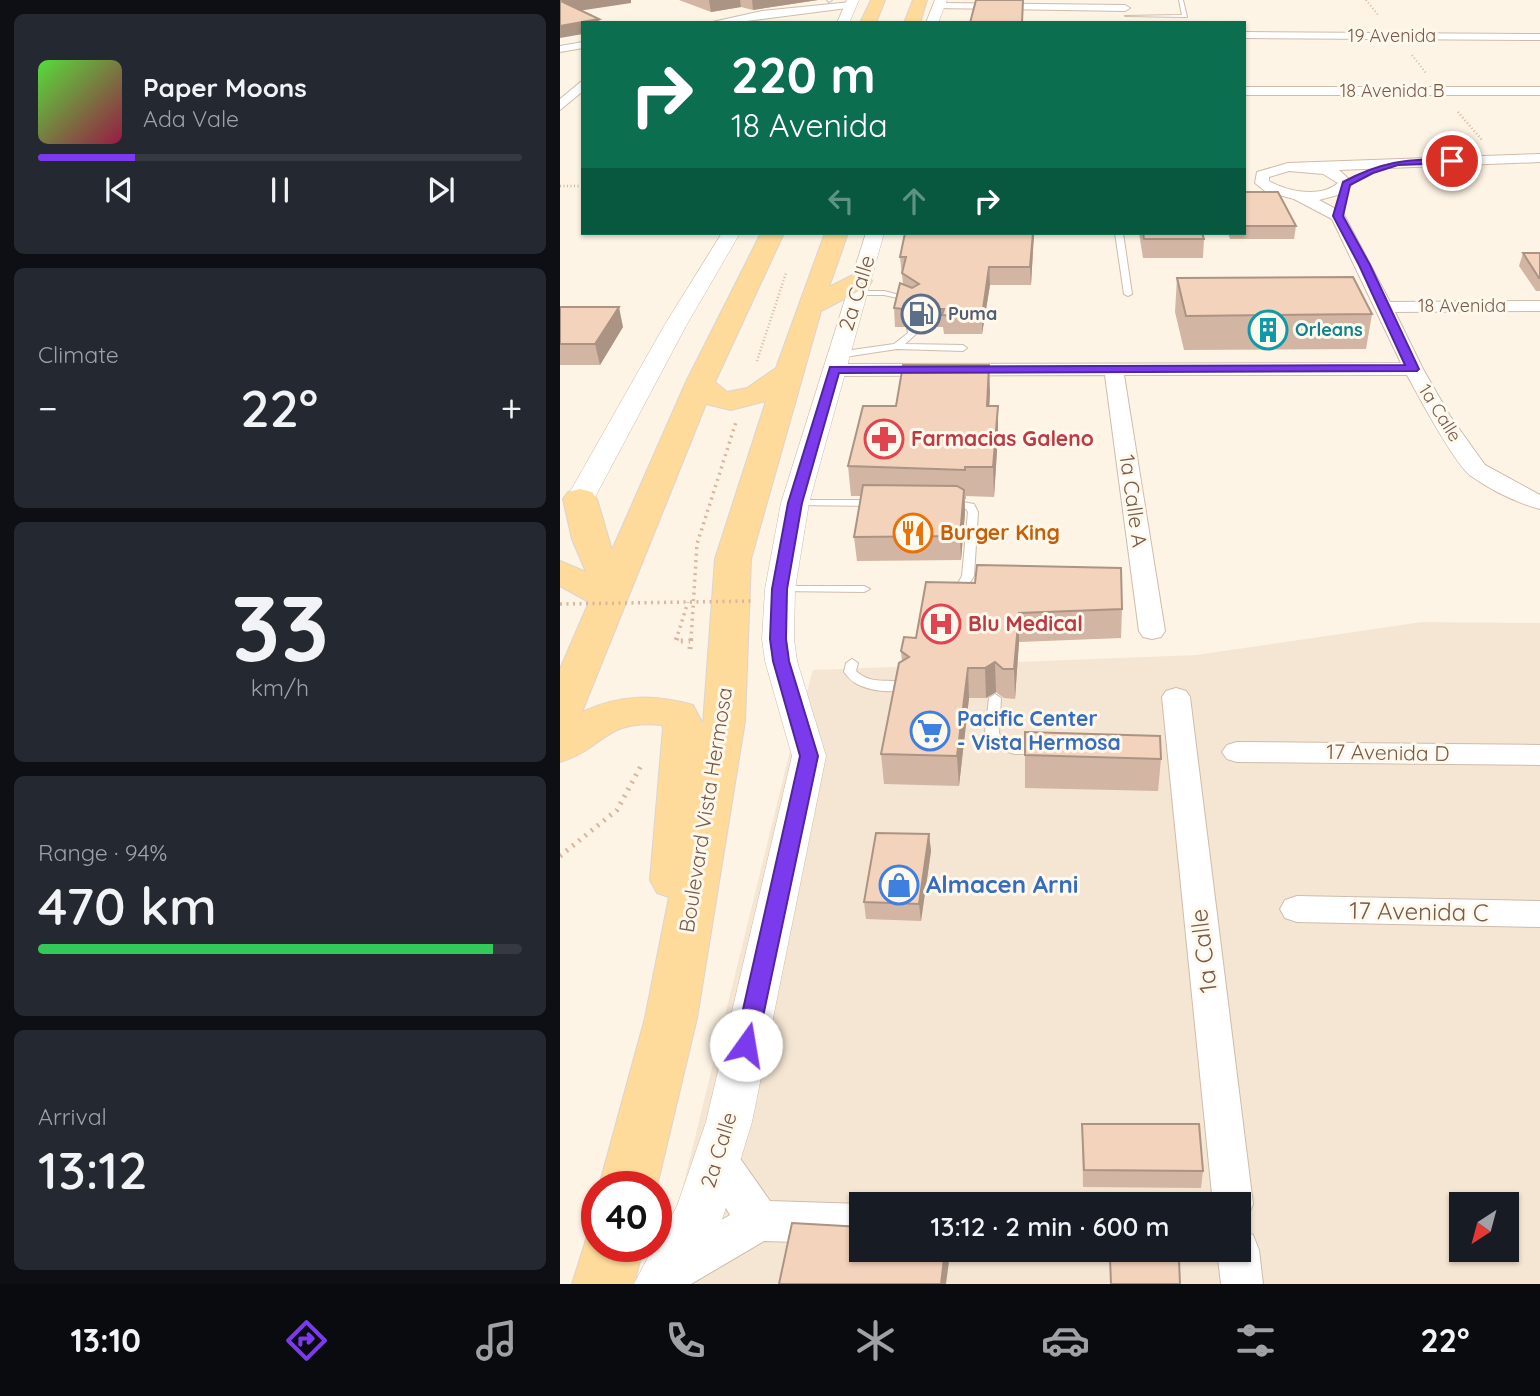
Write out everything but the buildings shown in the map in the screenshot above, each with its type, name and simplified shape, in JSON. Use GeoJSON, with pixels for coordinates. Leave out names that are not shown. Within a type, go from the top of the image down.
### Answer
{"type":"FeatureCollection","features":[{"type":"Feature","properties":{"kind":"main road"},"geometry":{"type":"LineString","coordinates":[[869,21],[878,0]]}},
{"type":"Feature","properties":{"kind":"main road"},"geometry":{"type":"LineString","coordinates":[[913,21],[920,0]]}},
{"type":"Feature","properties":{"kind":"main road"},"geometry":{"type":"LineString","coordinates":[[560,716],[700,382],[771,235]]}},
{"type":"Feature","properties":{"kind":"main road","name":"Boulevard Vista Hermosa"},"geometry":{"type":"LineString","coordinates":[[632,1171],[671,1018],[724,721],[733,559],[809,307],[835,235]]}},
{"type":"Feature","properties":{"kind":"main road"},"geometry":{"type":"LineString","coordinates":[[809,307],[859,287]]}},
{"type":"Feature","properties":{"kind":"main road"},"geometry":{"type":"LineString","coordinates":[[700,382],[706,392],[717,399],[745,400],[769,390],[790,371]]}},
{"type":"Feature","properties":{"kind":"main road"},"geometry":{"type":"LineString","coordinates":[[560,530],[580,499]]}},
{"type":"Feature","properties":{"kind":"main road"},"geometry":{"type":"LineString","coordinates":[[580,499],[589,539],[610,593]]}},
{"type":"Feature","properties":{"kind":"main road"},"geometry":{"type":"LineString","coordinates":[[560,572],[610,593]]}},
{"type":"Feature","properties":{"kind":"main road"},"geometry":{"type":"LineString","coordinates":[[560,747],[584,728],[629,710],[669,712],[678,715],[684,728],[674,882],[671,1018]]}},
{"type":"Feature","properties":{"kind":"main road"},"geometry":{"type":"LineString","coordinates":[[603,1284],[608,1262]]}},
{"type":"Feature","properties":{"kind":"street"},"geometry":{"type":"LineString","coordinates":[[724,21],[762,14],[816,10],[848,11]]}},
{"type":"Feature","properties":{"kind":"street"},"geometry":{"type":"LineString","coordinates":[[934,15],[1126,12]]}},
{"type":"Feature","properties":{"kind":"street","name":"19 Avenida"},"geometry":{"type":"LineString","coordinates":[[1246,35],[1540,37]]}},
{"type":"Feature","properties":{"kind":"street"},"geometry":{"type":"LineString","coordinates":[[560,49],[581,45]]}},
{"type":"Feature","properties":{"kind":"street"},"geometry":{"type":"LineString","coordinates":[[560,106],[581,85]]}},
{"type":"Feature","properties":{"kind":"street","name":"18 Avenida B"},"geometry":{"type":"LineString","coordinates":[[1246,90],[1540,91]]}},
{"type":"Feature","properties":{"kind":"street"},"geometry":{"type":"LineString","coordinates":[[1246,191],[1257,173],[1294,167],[1540,158]]}},
{"type":"Feature","properties":{"kind":"street"},"geometry":{"type":"LineString","coordinates":[[1298,195],[1326,194],[1370,171],[1397,163]]}},
{"type":"Feature","properties":{"kind":"street"},"geometry":{"type":"LineString","coordinates":[[1257,173],[1338,216],[1345,186],[1343,178],[1326,170],[1294,167]]}},
{"type":"Feature","properties":{"kind":"street","name":"1a Calle"},"geometry":{"type":"LineString","coordinates":[[1338,216],[1367,285],[1383,307],[1413,369],[1440,416],[1477,470],[1525,497],[1540,502]]}},
{"type":"Feature","properties":{"kind":"street"},"geometry":{"type":"LineString","coordinates":[[580,499],[675,326],[730,235]]}},
{"type":"Feature","properties":{"kind":"street","name":"2a Calle"},"geometry":{"type":"LineString","coordinates":[[661,1282],[698,1217],[718,1160],[732,1109],[809,756],[781,661],[767,595],[874,235]]}},
{"type":"Feature","properties":{"kind":"street","name":"18 Avenida"},"geometry":{"type":"LineString","coordinates":[[1383,307],[1540,306]]}},
{"type":"Feature","properties":{"kind":"street"},"geometry":{"type":"LineString","coordinates":[[836,362],[964,370],[1413,369]]}},
{"type":"Feature","properties":{"kind":"street","name":"1a Calle A"},"geometry":{"type":"LineString","coordinates":[[1114,370],[1152,631]]}},
{"type":"Feature","properties":{"kind":"street","name":"1a Calle"},"geometry":{"type":"LineString","coordinates":[[1176,697],[1175,755],[1231,1192]]}},
{"type":"Feature","properties":{"kind":"street","name":"17 Avenida D"},"geometry":{"type":"LineString","coordinates":[[1237,752],[1540,755]]}},
{"type":"Feature","properties":{"kind":"street","name":"17 Avenida C"},"geometry":{"type":"LineString","coordinates":[[1297,909],[1540,914]]}},
{"type":"Feature","properties":{"kind":"street"},"geometry":{"type":"LineString","coordinates":[[718,1160],[761,1221]]}},
{"type":"Feature","properties":{"kind":"street"},"geometry":{"type":"LineString","coordinates":[[661,1282],[698,1254],[761,1221],[849,1224]]}},
{"type":"Feature","properties":{"kind":"street"},"geometry":{"type":"LineString","coordinates":[[1239,1262],[1242,1284]]}},
{"type":"Feature","properties":{"kind":"lane"},"geometry":{"type":"LineString","coordinates":[[1126,12],[1185,16],[1181,0]]}},
{"type":"Feature","properties":{"kind":"lane"},"geometry":{"type":"LineString","coordinates":[[1119,235],[1128,294]]}},
{"type":"Feature","properties":{"kind":"lane"},"geometry":{"type":"LineString","coordinates":[[859,287],[902,295],[914,301]]}},
{"type":"Feature","properties":{"kind":"lane"},"geometry":{"type":"LineString","coordinates":[[897,346],[912,334],[911,327]]}},
{"type":"Feature","properties":{"kind":"lane"},"geometry":{"type":"LineString","coordinates":[[836,362],[897,346],[963,343],[964,370]]}},
{"type":"Feature","properties":{"kind":"lane"},"geometry":{"type":"LineString","coordinates":[[795,503],[892,503]]}},
{"type":"Feature","properties":{"kind":"lane"},"geometry":{"type":"LineString","coordinates":[[932,503],[959,503],[970,506],[973,512],[968,576],[962,585]]}},
{"type":"Feature","properties":{"kind":"lane"},"geometry":{"type":"LineString","coordinates":[[767,595],[864,589]]}},
{"type":"Feature","properties":{"kind":"lane"},"geometry":{"type":"LineString","coordinates":[[852,663],[850,672],[857,681],[869,685],[903,686]]}},
{"type":"Feature","properties":{"kind":"lane"},"geometry":{"type":"LineString","coordinates":[[995,698],[992,733],[998,745],[1015,749],[1057,751]]}},
{"type":"Feature","properties":{"kind":"path"},"geometry":{"type":"LineString","coordinates":[[560,186],[581,186]]}},
{"type":"Feature","properties":{"kind":"path"},"geometry":{"type":"LineString","coordinates":[[560,604],[688,605],[767,595]]}},
{"type":"Feature","properties":{"kind":"path"},"geometry":{"type":"LineString","coordinates":[[688,605],[676,641],[690,641]]}},
{"type":"Feature","properties":{"kind":"shaded area"},"geometry":{"type":"Polygon","coordinates":[[[1422,622],[1540,623],[1540,1284],[659,1284],[664,1262],[672,1262],[672,1231],[788,759],[813,670],[1196,655],[1422,622]]]}},
{"type":"Feature","properties":{"kind":"place","name":"Puma"},"geometry":{"type":"Point","coordinates":[921,314]}},
{"type":"Feature","properties":{"kind":"place","name":"Orleans"},"geometry":{"type":"Point","coordinates":[1268,330]}},
{"type":"Feature","properties":{"kind":"place","name":"Farmacias Galeno"},"geometry":{"type":"Point","coordinates":[884,439]}},
{"type":"Feature","properties":{"kind":"place","name":"Burger King"},"geometry":{"type":"Point","coordinates":[913,533]}},
{"type":"Feature","properties":{"kind":"place","name":"Blu Medical"},"geometry":{"type":"Point","coordinates":[941,624]}},
{"type":"Feature","properties":{"kind":"place","name":"Pacific Center - Vista Hermosa"},"geometry":{"type":"Point","coordinates":[930,731]}},
{"type":"Feature","properties":{"kind":"place","name":"Almacen Arni"},"geometry":{"type":"Point","coordinates":[899,885]}},
{"type":"Feature","properties":{"kind":"route"},"geometry":{"type":"LineString","coordinates":[[746,1045],[809,756],[781,661],[778,639],[780,589],[795,503],[834,370],[1413,369],[1338,216],[1340,202],[1346,183],[1370,171],[1397,163],[1452,161]]}}]}
